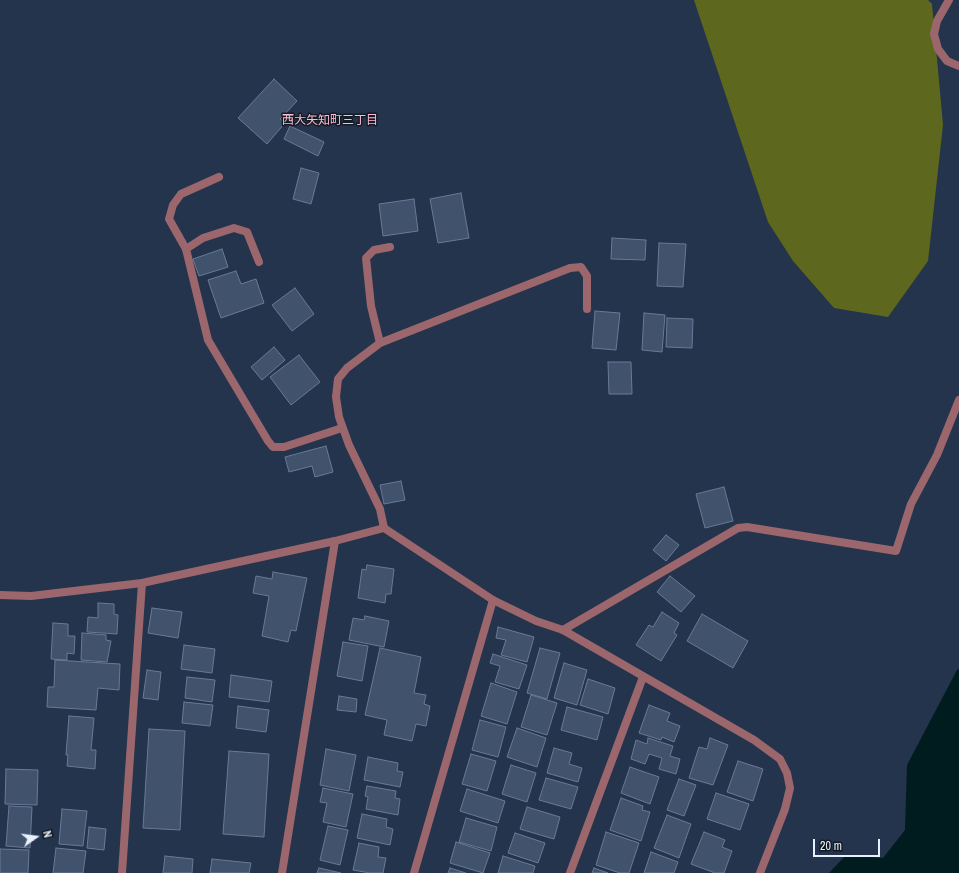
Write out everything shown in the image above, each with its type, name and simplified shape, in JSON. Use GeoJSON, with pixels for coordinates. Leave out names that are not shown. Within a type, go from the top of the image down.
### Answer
{"type":"FeatureCollection","features":[{"type":"Feature","properties":{"kind":"street"},"geometry":{"type":"LineString","coordinates":[[949,0],[937,21],[934,34],[938,49],[947,61],[959,66]]}},
{"type":"Feature","properties":{"kind":"street"},"geometry":{"type":"LineString","coordinates":[[219,177],[181,194],[173,205],[169,219],[186,249],[208,340],[268,442],[273,447],[284,447],[342,428]]}},
{"type":"Feature","properties":{"kind":"street"},"geometry":{"type":"LineString","coordinates":[[186,249],[203,238],[234,228],[247,232],[259,262]]}},
{"type":"Feature","properties":{"kind":"street"},"geometry":{"type":"LineString","coordinates":[[380,343],[371,306],[366,258],[374,250],[390,247]]}},
{"type":"Feature","properties":{"kind":"street"},"geometry":{"type":"LineString","coordinates":[[587,309],[587,276],[581,267],[570,268],[380,343],[347,368],[338,379],[336,397],[342,428],[380,510],[384,528],[493,600],[536,621],[563,630],[754,740],[780,759],[788,773],[790,788],[785,809],[760,873]]}},
{"type":"Feature","properties":{"kind":"street"},"geometry":{"type":"LineString","coordinates":[[563,630],[738,528],[747,527],[896,551],[911,504],[937,455],[959,400]]}},
{"type":"Feature","properties":{"kind":"street"},"geometry":{"type":"LineString","coordinates":[[0,595],[31,596],[142,584],[335,541],[384,528]]}},
{"type":"Feature","properties":{"kind":"street"},"geometry":{"type":"LineString","coordinates":[[282,873],[335,541]]}},
{"type":"Feature","properties":{"kind":"street"},"geometry":{"type":"LineString","coordinates":[[122,873],[142,584]]}},
{"type":"Feature","properties":{"kind":"street"},"geometry":{"type":"LineString","coordinates":[[414,873],[493,600]]}},
{"type":"Feature","properties":{"kind":"street"},"geometry":{"type":"LineString","coordinates":[[570,873],[643,676]]}},
{"type":"Feature","properties":{"kind":"green space"},"geometry":{"type":"Polygon","coordinates":[[[694,0],[928,0],[932,4],[943,125],[928,261],[888,317],[834,308],[793,261],[768,222],[694,0]]]}},
{"type":"Feature","properties":{"kind":"shaded area"},"geometry":{"type":"Polygon","coordinates":[[[959,669],[959,873],[829,873],[846,855],[883,858],[905,830],[907,765],[957,670],[959,669]]]}},
{"type":"Feature","properties":{"kind":"building"},"geometry":{"type":"Polygon","coordinates":[[[274,79],[297,101],[280,119],[285,123],[267,144],[238,118],[274,79]]]}},
{"type":"Feature","properties":{"kind":"building"},"geometry":{"type":"Polygon","coordinates":[[[290,126],[324,142],[318,156],[284,139],[290,126]]]}},
{"type":"Feature","properties":{"kind":"building"},"geometry":{"type":"Polygon","coordinates":[[[301,168],[319,173],[311,204],[293,199],[301,168]]]}},
{"type":"Feature","properties":{"kind":"building"},"geometry":{"type":"Polygon","coordinates":[[[461,193],[469,238],[438,243],[430,199],[461,193]]]}},
{"type":"Feature","properties":{"kind":"building"},"geometry":{"type":"Polygon","coordinates":[[[414,199],[418,231],[383,236],[379,204],[414,199]]]}},
{"type":"Feature","properties":{"kind":"building"},"geometry":{"type":"Polygon","coordinates":[[[612,238],[646,240],[645,260],[611,259],[612,238]]]}},
{"type":"Feature","properties":{"kind":"building"},"geometry":{"type":"Polygon","coordinates":[[[659,243],[686,244],[683,287],[657,286],[659,243]]]}},
{"type":"Feature","properties":{"kind":"building"},"geometry":{"type":"Polygon","coordinates":[[[222,249],[228,267],[199,276],[193,259],[222,249]]]}},
{"type":"Feature","properties":{"kind":"building"},"geometry":{"type":"Polygon","coordinates":[[[236,271],[241,284],[256,279],[264,303],[221,318],[208,280],[236,271]]]}},
{"type":"Feature","properties":{"kind":"building"},"geometry":{"type":"Polygon","coordinates":[[[295,288],[314,314],[292,331],[272,305],[295,288]]]}},
{"type":"Feature","properties":{"kind":"building"},"geometry":{"type":"Polygon","coordinates":[[[595,311],[620,313],[616,350],[592,348],[595,311]]]}},
{"type":"Feature","properties":{"kind":"building"},"geometry":{"type":"Polygon","coordinates":[[[644,313],[665,315],[662,352],[642,350],[644,313]]]}},
{"type":"Feature","properties":{"kind":"building"},"geometry":{"type":"Polygon","coordinates":[[[667,318],[693,319],[692,348],[666,347],[667,318]]]}},
{"type":"Feature","properties":{"kind":"building"},"geometry":{"type":"Polygon","coordinates":[[[274,347],[285,360],[262,380],[251,367],[274,347]]]}},
{"type":"Feature","properties":{"kind":"building"},"geometry":{"type":"Polygon","coordinates":[[[299,355],[320,382],[291,405],[270,377],[299,355]]]}},
{"type":"Feature","properties":{"kind":"building"},"geometry":{"type":"Polygon","coordinates":[[[608,362],[631,362],[632,394],[609,394],[608,362]]]}},
{"type":"Feature","properties":{"kind":"building"},"geometry":{"type":"Polygon","coordinates":[[[326,446],[333,472],[315,477],[312,466],[289,472],[285,457],[326,446]]]}},
{"type":"Feature","properties":{"kind":"building"},"geometry":{"type":"Polygon","coordinates":[[[401,481],[405,500],[384,504],[380,485],[401,481]]]}},
{"type":"Feature","properties":{"kind":"building"},"geometry":{"type":"Polygon","coordinates":[[[724,487],[733,521],[705,528],[696,494],[724,487]]]}},
{"type":"Feature","properties":{"kind":"building"},"geometry":{"type":"Polygon","coordinates":[[[666,535],[679,545],[666,561],[653,550],[666,535]]]}},
{"type":"Feature","properties":{"kind":"building"},"geometry":{"type":"Polygon","coordinates":[[[367,565],[394,569],[391,594],[386,594],[385,603],[358,598],[362,569],[366,570],[367,565]]]}},
{"type":"Feature","properties":{"kind":"building"},"geometry":{"type":"Polygon","coordinates":[[[273,572],[307,578],[296,631],[291,630],[288,642],[262,636],[269,596],[253,593],[256,576],[272,579],[273,572]]]}},
{"type":"Feature","properties":{"kind":"building"},"geometry":{"type":"Polygon","coordinates":[[[670,576],[695,596],[681,612],[657,592],[670,576]]]}},
{"type":"Feature","properties":{"kind":"building"},"geometry":{"type":"Polygon","coordinates":[[[98,603],[114,604],[114,614],[118,615],[117,634],[87,632],[88,617],[98,618],[98,603]]]}},
{"type":"Feature","properties":{"kind":"building"},"geometry":{"type":"Polygon","coordinates":[[[152,608],[182,612],[178,638],[148,633],[152,608]]]}},
{"type":"Feature","properties":{"kind":"building"},"geometry":{"type":"Polygon","coordinates":[[[662,612],[679,623],[674,633],[677,635],[661,661],[636,645],[649,625],[653,627],[662,612]]]}},
{"type":"Feature","properties":{"kind":"building"},"geometry":{"type":"Polygon","coordinates":[[[702,614],[748,641],[733,668],[687,641],[702,614]]]}},
{"type":"Feature","properties":{"kind":"building"},"geometry":{"type":"Polygon","coordinates":[[[365,616],[389,621],[384,647],[349,640],[353,618],[364,620],[365,616]]]}},
{"type":"Feature","properties":{"kind":"building"},"geometry":{"type":"Polygon","coordinates":[[[53,623],[68,624],[68,636],[75,636],[74,654],[67,653],[67,660],[51,659],[53,623]]]}},
{"type":"Feature","properties":{"kind":"building"},"geometry":{"type":"Polygon","coordinates":[[[498,627],[534,637],[527,662],[501,655],[506,640],[496,638],[498,627]]]}},
{"type":"Feature","properties":{"kind":"building"},"geometry":{"type":"Polygon","coordinates":[[[82,633],[106,635],[106,640],[111,641],[107,662],[81,660],[82,633]]]}},
{"type":"Feature","properties":{"kind":"building"},"geometry":{"type":"Polygon","coordinates":[[[343,642],[368,646],[362,681],[337,676],[343,642]]]}},
{"type":"Feature","properties":{"kind":"building"},"geometry":{"type":"Polygon","coordinates":[[[184,645],[215,649],[212,673],[181,669],[184,645]]]}},
{"type":"Feature","properties":{"kind":"building"},"geometry":{"type":"Polygon","coordinates":[[[380,648],[421,657],[414,693],[426,695],[424,704],[430,706],[426,726],[416,724],[412,741],[384,735],[387,720],[365,715],[380,648]]]}},
{"type":"Feature","properties":{"kind":"building"},"geometry":{"type":"Polygon","coordinates":[[[540,648],[560,653],[547,699],[527,693],[540,648]]]}},
{"type":"Feature","properties":{"kind":"building"},"geometry":{"type":"Polygon","coordinates":[[[493,654],[527,665],[519,689],[495,682],[500,666],[490,663],[493,654]]]}},
{"type":"Feature","properties":{"kind":"building"},"geometry":{"type":"Polygon","coordinates":[[[55,660],[120,664],[119,690],[98,688],[96,710],[47,707],[48,687],[54,687],[55,660]]]}},
{"type":"Feature","properties":{"kind":"building"},"geometry":{"type":"Polygon","coordinates":[[[564,663],[587,670],[577,705],[554,698],[564,663]]]}},
{"type":"Feature","properties":{"kind":"building"},"geometry":{"type":"Polygon","coordinates":[[[147,670],[161,672],[158,700],[143,698],[147,670]]]}},
{"type":"Feature","properties":{"kind":"building"},"geometry":{"type":"Polygon","coordinates":[[[231,675],[272,681],[269,702],[229,697],[231,675]]]}},
{"type":"Feature","properties":{"kind":"building"},"geometry":{"type":"Polygon","coordinates":[[[187,677],[215,680],[212,702],[185,698],[187,677]]]}},
{"type":"Feature","properties":{"kind":"building"},"geometry":{"type":"Polygon","coordinates":[[[588,679],[615,688],[608,714],[580,705],[588,679]]]}},
{"type":"Feature","properties":{"kind":"building"},"geometry":{"type":"Polygon","coordinates":[[[491,683],[517,692],[507,724],[481,716],[491,683]]]}},
{"type":"Feature","properties":{"kind":"building"},"geometry":{"type":"Polygon","coordinates":[[[531,695],[557,703],[547,735],[521,727],[531,695]]]}},
{"type":"Feature","properties":{"kind":"building"},"geometry":{"type":"Polygon","coordinates":[[[339,696],[357,699],[356,712],[337,710],[339,696]]]}},
{"type":"Feature","properties":{"kind":"building"},"geometry":{"type":"Polygon","coordinates":[[[184,702],[213,705],[210,726],[182,723],[184,702]]]}},
{"type":"Feature","properties":{"kind":"building"},"geometry":{"type":"Polygon","coordinates":[[[649,705],[670,713],[667,721],[680,726],[674,742],[662,737],[661,740],[639,733],[649,705]]]}},
{"type":"Feature","properties":{"kind":"building"},"geometry":{"type":"Polygon","coordinates":[[[238,706],[269,710],[266,732],[236,728],[238,706]]]}},
{"type":"Feature","properties":{"kind":"building"},"geometry":{"type":"Polygon","coordinates":[[[567,707],[603,717],[597,740],[561,730],[567,707]]]}},
{"type":"Feature","properties":{"kind":"building"},"geometry":{"type":"Polygon","coordinates":[[[69,716],[94,718],[91,750],[96,750],[95,769],[67,766],[68,755],[66,755],[69,716]]]}},
{"type":"Feature","properties":{"kind":"building"},"geometry":{"type":"Polygon","coordinates":[[[480,720],[506,727],[498,757],[472,750],[480,720]]]}},
{"type":"Feature","properties":{"kind":"building"},"geometry":{"type":"Polygon","coordinates":[[[517,728],[546,738],[537,767],[507,757],[517,728]]]}},
{"type":"Feature","properties":{"kind":"building"},"geometry":{"type":"Polygon","coordinates":[[[149,729],[185,731],[180,830],[143,828],[149,729]]]}},
{"type":"Feature","properties":{"kind":"building"},"geometry":{"type":"Polygon","coordinates":[[[648,738],[673,746],[670,756],[680,759],[676,774],[659,769],[662,758],[649,754],[645,764],[631,759],[636,740],[647,744],[648,738]]]}},
{"type":"Feature","properties":{"kind":"building"},"geometry":{"type":"Polygon","coordinates":[[[710,738],[728,745],[713,785],[689,778],[699,747],[707,749],[710,738]]]}},
{"type":"Feature","properties":{"kind":"building"},"geometry":{"type":"Polygon","coordinates":[[[554,748],[572,753],[569,764],[582,768],[578,782],[547,773],[554,748]]]}},
{"type":"Feature","properties":{"kind":"building"},"geometry":{"type":"Polygon","coordinates":[[[326,749],[356,755],[349,791],[320,785],[326,749]]]}},
{"type":"Feature","properties":{"kind":"building"},"geometry":{"type":"Polygon","coordinates":[[[229,751],[269,754],[264,837],[223,834],[229,751]]]}},
{"type":"Feature","properties":{"kind":"building"},"geometry":{"type":"Polygon","coordinates":[[[471,754],[496,761],[487,791],[462,784],[471,754]]]}},
{"type":"Feature","properties":{"kind":"building"},"geometry":{"type":"Polygon","coordinates":[[[368,757],[398,763],[397,771],[403,772],[400,787],[364,780],[368,757]]]}},
{"type":"Feature","properties":{"kind":"building"},"geometry":{"type":"Polygon","coordinates":[[[738,761],[763,769],[753,801],[727,792],[738,761]]]}},
{"type":"Feature","properties":{"kind":"building"},"geometry":{"type":"Polygon","coordinates":[[[511,765],[536,773],[527,802],[502,794],[511,765]]]}},
{"type":"Feature","properties":{"kind":"building"},"geometry":{"type":"Polygon","coordinates":[[[630,767],[659,777],[650,804],[621,793],[630,767]]]}},
{"type":"Feature","properties":{"kind":"building"},"geometry":{"type":"Polygon","coordinates":[[[6,769],[38,770],[37,805],[5,804],[6,769]]]}},
{"type":"Feature","properties":{"kind":"building"},"geometry":{"type":"Polygon","coordinates":[[[546,778],[578,787],[571,809],[539,800],[546,778]]]}},
{"type":"Feature","properties":{"kind":"building"},"geometry":{"type":"Polygon","coordinates":[[[679,779],[696,785],[684,816],[667,810],[679,779]]]}},
{"type":"Feature","properties":{"kind":"building"},"geometry":{"type":"Polygon","coordinates":[[[367,786],[396,791],[395,798],[400,799],[398,815],[366,809],[368,797],[365,796],[367,786]]]}},
{"type":"Feature","properties":{"kind":"building"},"geometry":{"type":"Polygon","coordinates":[[[323,788],[353,794],[346,827],[323,822],[327,803],[320,802],[323,788]]]}},
{"type":"Feature","properties":{"kind":"building"},"geometry":{"type":"Polygon","coordinates":[[[467,789],[505,801],[498,823],[460,811],[467,789]]]}},
{"type":"Feature","properties":{"kind":"building"},"geometry":{"type":"Polygon","coordinates":[[[716,793],[749,804],[740,830],[707,819],[716,793]]]}},
{"type":"Feature","properties":{"kind":"building"},"geometry":{"type":"Polygon","coordinates":[[[621,798],[643,806],[642,810],[650,812],[641,841],[610,830],[621,798]]]}},
{"type":"Feature","properties":{"kind":"building"},"geometry":{"type":"Polygon","coordinates":[[[9,806],[32,807],[30,848],[6,846],[9,806]]]}},
{"type":"Feature","properties":{"kind":"building"},"geometry":{"type":"Polygon","coordinates":[[[527,807],[560,817],[554,839],[520,829],[527,807]]]}},
{"type":"Feature","properties":{"kind":"building"},"geometry":{"type":"Polygon","coordinates":[[[62,809],[87,811],[83,846],[59,844],[62,809]]]}},
{"type":"Feature","properties":{"kind":"building"},"geometry":{"type":"Polygon","coordinates":[[[362,814],[387,819],[386,827],[393,829],[390,845],[357,838],[362,814]]]}},
{"type":"Feature","properties":{"kind":"building"},"geometry":{"type":"Polygon","coordinates":[[[667,815],[691,824],[679,858],[654,848],[667,815]]]}},
{"type":"Feature","properties":{"kind":"building"},"geometry":{"type":"Polygon","coordinates":[[[466,818],[497,827],[491,851],[459,842],[466,818]]]}},
{"type":"Feature","properties":{"kind":"building"},"geometry":{"type":"Polygon","coordinates":[[[328,826],[348,830],[340,865],[320,860],[328,826]]]}},
{"type":"Feature","properties":{"kind":"building"},"geometry":{"type":"Polygon","coordinates":[[[89,827],[106,829],[104,850],[87,848],[89,827]]]}},
{"type":"Feature","properties":{"kind":"building"},"geometry":{"type":"Polygon","coordinates":[[[606,832],[639,843],[629,873],[620,873],[596,865],[606,832]]]}},
{"type":"Feature","properties":{"kind":"building"},"geometry":{"type":"Polygon","coordinates":[[[704,832],[725,840],[722,847],[732,851],[724,873],[715,873],[691,864],[704,832]]]}},
{"type":"Feature","properties":{"kind":"building"},"geometry":{"type":"Polygon","coordinates":[[[515,833],[545,843],[538,863],[508,853],[515,833]]]}},
{"type":"Feature","properties":{"kind":"building"},"geometry":{"type":"Polygon","coordinates":[[[456,842],[490,853],[483,873],[450,863],[456,842]]]}},
{"type":"Feature","properties":{"kind":"building"},"geometry":{"type":"Polygon","coordinates":[[[359,843],[379,847],[378,857],[386,858],[383,873],[370,873],[353,870],[359,843]]]}},
{"type":"Feature","properties":{"kind":"building"},"geometry":{"type":"Polygon","coordinates":[[[56,848],[86,851],[83,873],[53,873],[56,848]]]}},
{"type":"Feature","properties":{"kind":"building"},"geometry":{"type":"Polygon","coordinates":[[[0,849],[29,850],[28,873],[0,873],[0,849]]]}},
{"type":"Feature","properties":{"kind":"building"},"geometry":{"type":"Polygon","coordinates":[[[651,852],[678,862],[674,873],[644,873],[651,852]]]}},
{"type":"Feature","properties":{"kind":"building"},"geometry":{"type":"Polygon","coordinates":[[[165,856],[193,859],[192,873],[163,873],[165,856]]]}},
{"type":"Feature","properties":{"kind":"building"},"geometry":{"type":"Polygon","coordinates":[[[503,856],[535,866],[533,873],[498,873],[503,856]]]}},
{"type":"Feature","properties":{"kind":"building"},"geometry":{"type":"Polygon","coordinates":[[[212,859],[251,863],[249,873],[210,873],[212,859]]]}},
{"type":"Feature","properties":{"kind":"building"},"geometry":{"type":"Polygon","coordinates":[[[319,868],[341,873],[317,873],[319,868]]]}},
{"type":"Feature","properties":{"kind":"building"},"geometry":{"type":"Polygon","coordinates":[[[450,868],[466,873],[448,873],[450,868]]]}},
{"type":"Feature","properties":{"kind":"building"},"geometry":{"type":"Polygon","coordinates":[[[594,868],[608,873],[592,873],[594,868]]]}},
{"type":"Feature","properties":{"kind":"district","name":"西大矢知町三丁目"},"geometry":{"type":"Point","coordinates":[330,121]}}]}
